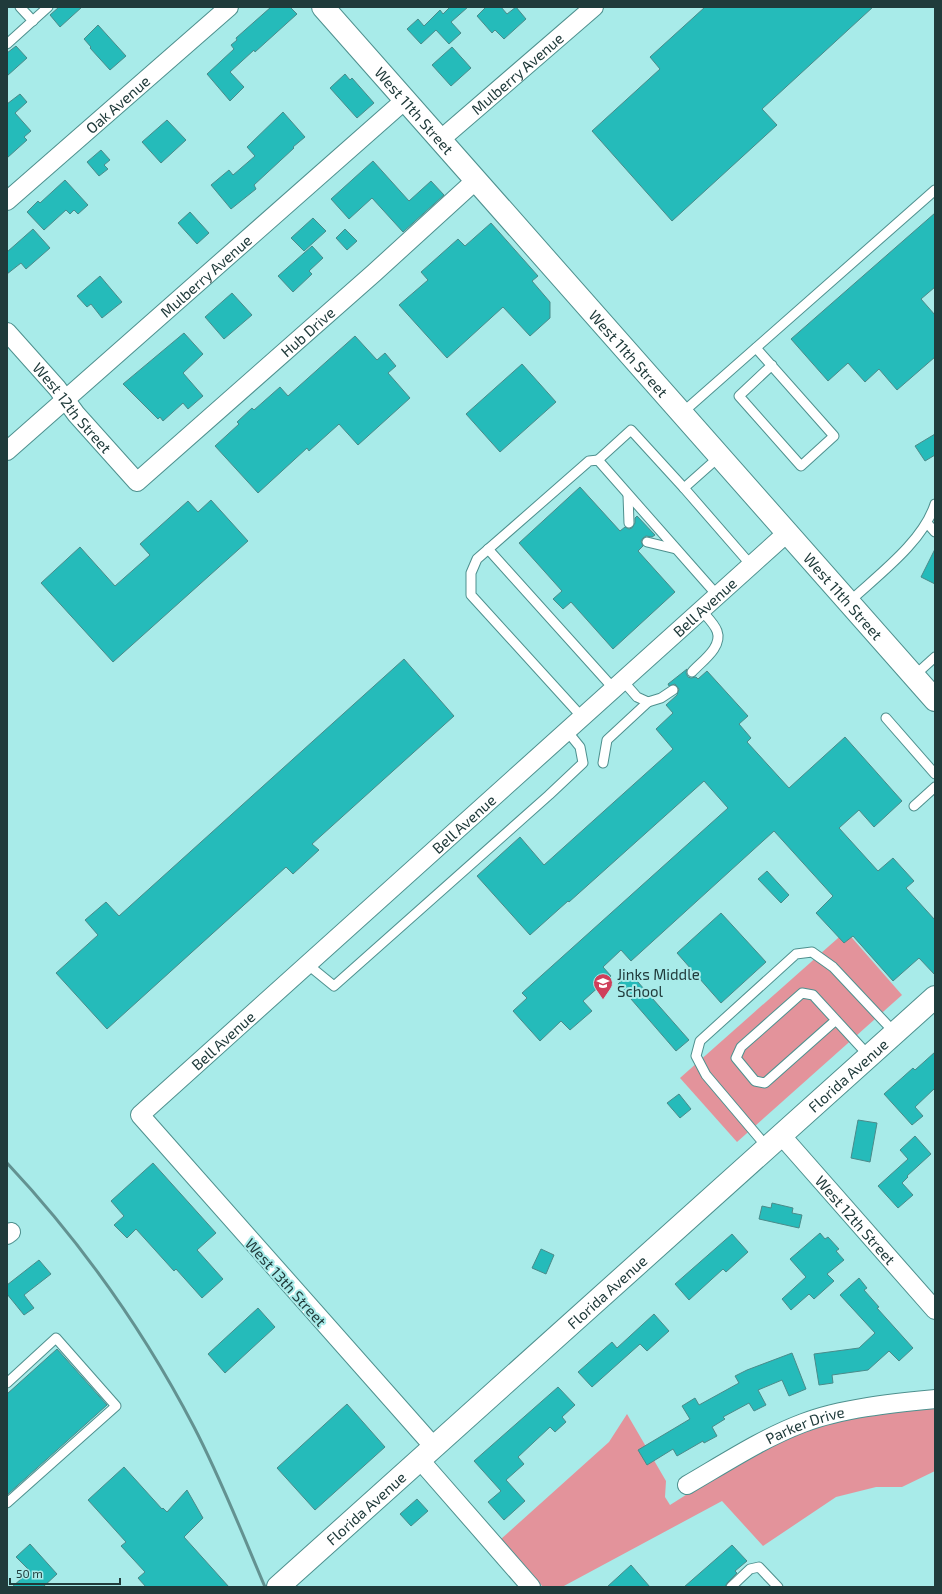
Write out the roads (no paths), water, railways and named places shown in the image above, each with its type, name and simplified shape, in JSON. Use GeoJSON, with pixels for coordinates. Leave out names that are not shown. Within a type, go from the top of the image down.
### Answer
{"type":"FeatureCollection","features":[{"type":"Feature","properties":{"kind":"main road","name":"West 11th Street"},"geometry":{"type":"LineString","coordinates":[[323,7],[935,700]]}},
{"type":"Feature","properties":{"kind":"main road","name":"Florida Avenue"},"geometry":{"type":"LineString","coordinates":[[278,1587],[935,997]]}},
{"type":"Feature","properties":{"kind":"street","name":"Oak Avenue"},"geometry":{"type":"LineString","coordinates":[[7,201],[229,7]]}},
{"type":"Feature","properties":{"kind":"street","name":"Mulberry Avenue"},"geometry":{"type":"LineString","coordinates":[[440,140],[594,7]]}},
{"type":"Feature","properties":{"kind":"street","name":"Mulberry Avenue"},"geometry":{"type":"LineString","coordinates":[[7,451],[405,100]]}},
{"type":"Feature","properties":{"kind":"street","name":"Hub Drive"},"geometry":{"type":"LineString","coordinates":[[137,482],[374,273],[476,180]]}},
{"type":"Feature","properties":{"kind":"street","name":"West 12th Street"},"geometry":{"type":"LineString","coordinates":[[7,332],[57,388],[76,414],[137,482]]}},
{"type":"Feature","properties":{"kind":"street","name":"Bell Avenue"},"geometry":{"type":"LineString","coordinates":[[140,1115],[788,532]]}},
{"type":"Feature","properties":{"kind":"street","name":"West 13th Street"},"geometry":{"type":"LineString","coordinates":[[140,1115],[427,1454],[531,1587]]}},
{"type":"Feature","properties":{"kind":"street","name":"West 12th Street"},"geometry":{"type":"LineString","coordinates":[[774,1141],[933,1304]]}},
{"type":"Feature","properties":{"kind":"street","name":"Parker Drive"},"geometry":{"type":"LineString","coordinates":[[688,1485],[744,1453],[803,1423],[818,1418],[869,1407],[935,1399]]}},
{"type":"Feature","properties":{"kind":"lane"},"geometry":{"type":"LineString","coordinates":[[20,7],[32,21]]}},
{"type":"Feature","properties":{"kind":"lane"},"geometry":{"type":"LineString","coordinates":[[7,44],[48,7]]}},
{"type":"Feature","properties":{"kind":"lane"},"geometry":{"type":"LineString","coordinates":[[682,413],[935,190]]}},
{"type":"Feature","properties":{"kind":"lane"},"geometry":{"type":"LineString","coordinates":[[756,348],[772,365],[834,436],[801,466],[739,396],[772,365]]}},
{"type":"Feature","properties":{"kind":"lane"},"geometry":{"type":"LineString","coordinates":[[582,717],[471,596],[471,573],[477,558],[588,461],[598,460],[631,430],[751,565]]}},
{"type":"Feature","properties":{"kind":"lane"},"geometry":{"type":"LineString","coordinates":[[684,488],[720,456]]}},
{"type":"Feature","properties":{"kind":"lane"},"geometry":{"type":"LineString","coordinates":[[598,460],[717,596]]}},
{"type":"Feature","properties":{"kind":"lane"},"geometry":{"type":"LineString","coordinates":[[628,495],[629,523]]}},
{"type":"Feature","properties":{"kind":"lane"},"geometry":{"type":"LineString","coordinates":[[849,602],[910,544],[927,523],[935,504]]}},
{"type":"Feature","properties":{"kind":"lane"},"geometry":{"type":"LineString","coordinates":[[927,523],[935,532]]}},
{"type":"Feature","properties":{"kind":"lane"},"geometry":{"type":"LineString","coordinates":[[647,542],[676,549]]}},
{"type":"Feature","properties":{"kind":"lane"},"geometry":{"type":"LineString","coordinates":[[488,549],[618,685],[648,702]]}},
{"type":"Feature","properties":{"kind":"lane"},"geometry":{"type":"LineString","coordinates":[[692,672],[713,650],[718,640],[716,630],[701,610]]}},
{"type":"Feature","properties":{"kind":"lane"},"geometry":{"type":"LineString","coordinates":[[914,676],[935,657]]}},
{"type":"Feature","properties":{"kind":"lane"},"geometry":{"type":"LineString","coordinates":[[603,763],[607,740],[648,702],[661,698],[673,690]]}},
{"type":"Feature","properties":{"kind":"lane"},"geometry":{"type":"LineString","coordinates":[[886,718],[935,774]]}},
{"type":"Feature","properties":{"kind":"lane"},"geometry":{"type":"LineString","coordinates":[[307,964],[334,986],[550,795],[583,763],[580,747],[567,731]]}},
{"type":"Feature","properties":{"kind":"lane"},"geometry":{"type":"LineString","coordinates":[[914,806],[935,787]]}},
{"type":"Feature","properties":{"kind":"lane"},"geometry":{"type":"LineString","coordinates":[[774,1141],[706,1075],[696,1056],[700,1041],[796,954],[812,952],[833,967],[895,1033]]}},
{"type":"Feature","properties":{"kind":"lane"},"geometry":{"type":"LineString","coordinates":[[836,1020],[765,1083],[755,1081],[736,1058],[741,1047],[802,993],[813,995],[836,1020],[869,1056]]}},
{"type":"Feature","properties":{"kind":"lane"},"geometry":{"type":"LineString","coordinates":[[7,1383],[56,1338],[116,1406],[7,1503]]}},
{"type":"Feature","properties":{"kind":"lane"},"geometry":{"type":"LineString","coordinates":[[731,1587],[750,1569],[759,1567],[778,1587]]}},
{"type":"Feature","properties":{"kind":"railway"},"geometry":{"type":"LineString","coordinates":[[7,1163],[86,1256],[110,1289],[154,1356],[175,1391],[204,1447],[265,1587]]}},
{"type":"Feature","properties":{"kind":"place","name":"Jinks Middle School"},"geometry":{"type":"Point","coordinates":[603,1000]}}]}
